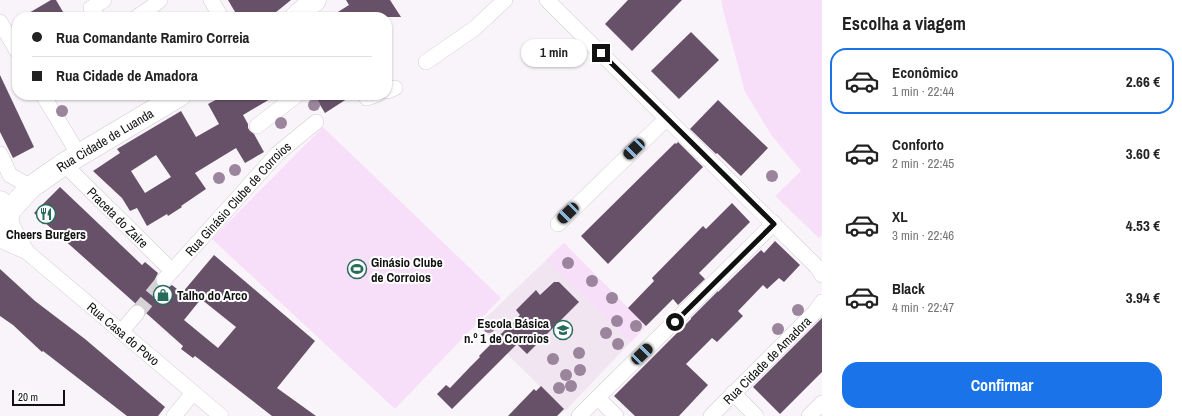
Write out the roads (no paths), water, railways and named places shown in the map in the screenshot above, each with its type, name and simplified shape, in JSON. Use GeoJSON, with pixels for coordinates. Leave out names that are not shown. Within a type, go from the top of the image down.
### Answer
{"type":"FeatureCollection","features":[{"type":"Feature","properties":{"kind":"main road","name":"Rua Cidade de Luanda"},"geometry":{"type":"LineString","coordinates":[[3,213],[30,187],[71,160],[172,100]]}},
{"type":"Feature","properties":{"kind":"street"},"geometry":{"type":"LineString","coordinates":[[93,12],[91,8],[104,0]]}},
{"type":"Feature","properties":{"kind":"street"},"geometry":{"type":"LineString","coordinates":[[145,12],[160,0]]}},
{"type":"Feature","properties":{"kind":"street"},"geometry":{"type":"LineString","coordinates":[[211,0],[218,12]]}},
{"type":"Feature","properties":{"kind":"street"},"geometry":{"type":"LineString","coordinates":[[426,62],[475,28],[505,0]]}},
{"type":"Feature","properties":{"kind":"street"},"geometry":{"type":"LineString","coordinates":[[547,0],[774,224],[817,267],[822,275]]}},
{"type":"Feature","properties":{"kind":"street"},"geometry":{"type":"LineString","coordinates":[[0,22],[12,42]]}},
{"type":"Feature","properties":{"kind":"street","name":"Praceta do Zaire"},"geometry":{"type":"LineString","coordinates":[[45,100],[71,160],[168,275]]}},
{"type":"Feature","properties":{"kind":"street"},"geometry":{"type":"LineString","coordinates":[[257,126],[291,100]]}},
{"type":"Feature","properties":{"kind":"street"},"geometry":{"type":"LineString","coordinates":[[558,224],[666,118]]}},
{"type":"Feature","properties":{"kind":"street","name":"Rua Ginásio Clube de Corroios"},"geometry":{"type":"LineString","coordinates":[[168,275],[277,154],[316,122]]}},
{"type":"Feature","properties":{"kind":"street"},"geometry":{"type":"LineString","coordinates":[[0,154],[10,175],[30,187]]}},
{"type":"Feature","properties":{"kind":"street","name":"Rua Casa do Povo"},"geometry":{"type":"LineString","coordinates":[[3,213],[26,252]]}},
{"type":"Feature","properties":{"kind":"street"},"geometry":{"type":"LineString","coordinates":[[579,416],[774,224]]}},
{"type":"Feature","properties":{"kind":"street","name":"Rua Casa do Povo"},"geometry":{"type":"LineString","coordinates":[[0,240],[26,252],[221,416]]}},
{"type":"Feature","properties":{"kind":"street","name":"Rua Cidade de Amadora"},"geometry":{"type":"LineString","coordinates":[[710,416],[815,312],[822,302]]}},
{"type":"Feature","properties":{"kind":"street"},"geometry":{"type":"LineString","coordinates":[[121,332],[137,313]]}},
{"type":"Feature","properties":{"kind":"street"},"geometry":{"type":"LineString","coordinates":[[174,416],[193,393]]}},
{"type":"Feature","properties":{"kind":"street"},"geometry":{"type":"LineString","coordinates":[[733,393],[756,416]]}},
{"type":"Feature","properties":{"kind":"street"},"geometry":{"type":"LineString","coordinates":[[598,398],[616,416]]}},
{"type":"Feature","properties":{"kind":"street"},"geometry":{"type":"LineString","coordinates":[[809,416],[822,403]]}},
{"type":"Feature","properties":{"kind":"tunnel"},"geometry":{"type":"LineString","coordinates":[[137,313],[164,280]]}},
{"type":"Feature","properties":{"kind":"place","name":"Cheers Burgers"},"geometry":{"type":"Point","coordinates":[46,214]}},
{"type":"Feature","properties":{"kind":"place","name":"Ginásio Clube de Corroios"},"geometry":{"type":"Point","coordinates":[357,269]}},
{"type":"Feature","properties":{"kind":"place","name":"Talho do Arco"},"geometry":{"type":"Point","coordinates":[163,295]}},
{"type":"Feature","properties":{"kind":"place","name":"Escola Básica n.º 1 de Corroios"},"geometry":{"type":"Point","coordinates":[563,330]}}]}
